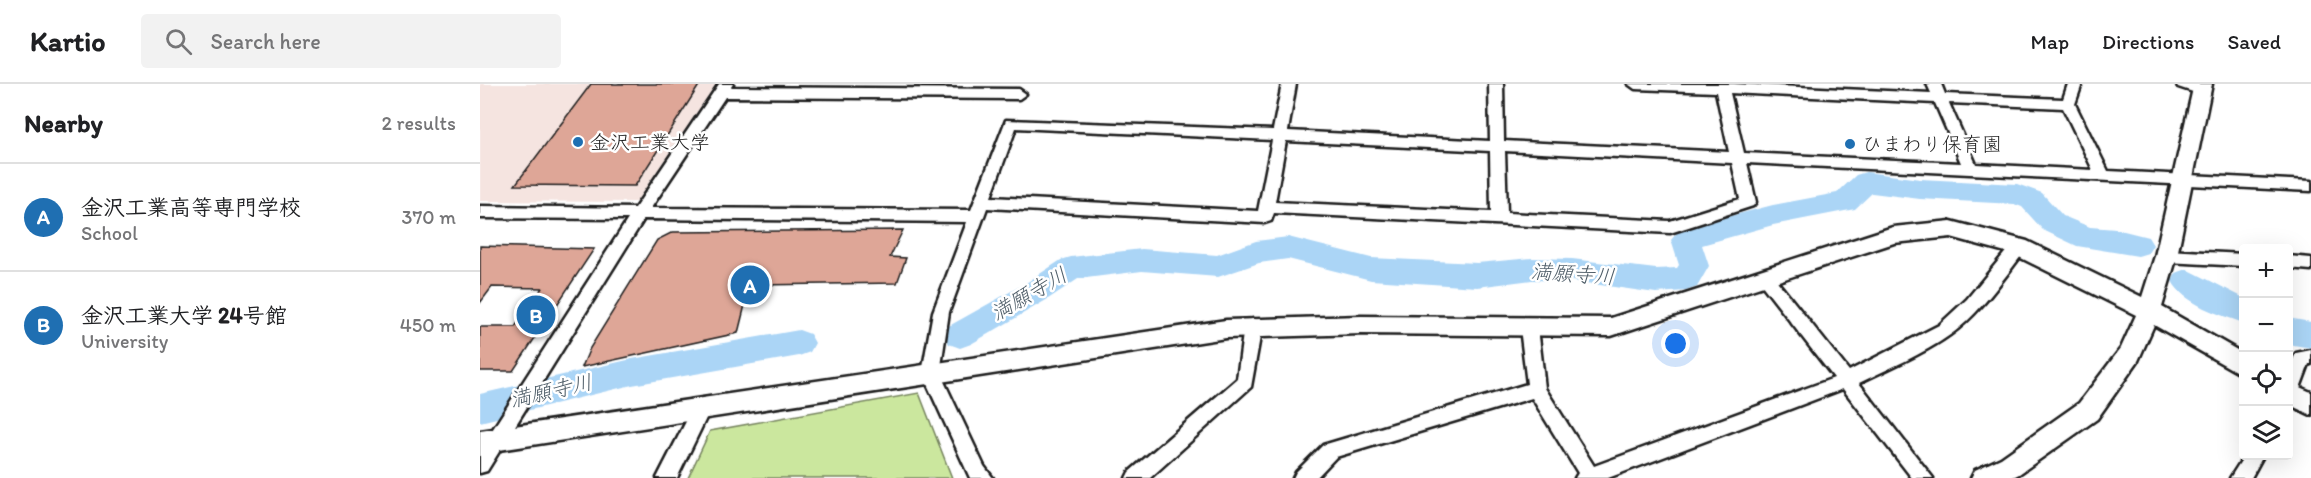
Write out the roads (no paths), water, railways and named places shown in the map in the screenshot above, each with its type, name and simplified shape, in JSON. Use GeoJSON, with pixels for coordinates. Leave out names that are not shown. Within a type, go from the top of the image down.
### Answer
{"type":"FeatureCollection","features":[{"type":"Feature","properties":{"kind":"street"},"geometry":{"type":"LineString","coordinates":[[480,212],[639,214],[980,209],[1265,217],[1288,84]]}},
{"type":"Feature","properties":{"kind":"street"},"geometry":{"type":"LineString","coordinates":[[1496,84],[1499,218]]}},
{"type":"Feature","properties":{"kind":"street"},"geometry":{"type":"LineString","coordinates":[[1635,84],[1722,86],[2068,104]]}},
{"type":"Feature","properties":{"kind":"street"},"geometry":{"type":"LineString","coordinates":[[1934,84],[1971,170]]}},
{"type":"Feature","properties":{"kind":"street"},"geometry":{"type":"LineString","coordinates":[[2075,84],[2068,104],[2103,176]]}},
{"type":"Feature","properties":{"kind":"street"},"geometry":{"type":"LineString","coordinates":[[1267,207],[1670,227],[1748,202],[1722,86]]}},
{"type":"Feature","properties":{"kind":"street"},"geometry":{"type":"LineString","coordinates":[[1984,478],[2010,466],[2088,411],[2130,354],[2149,311],[2166,256],[2184,179],[2196,86]]}},
{"type":"Feature","properties":{"kind":"street"},"geometry":{"type":"LineString","coordinates":[[480,465],[488,441],[512,414],[639,214],[724,88],[1021,89],[1011,123],[941,312],[931,373],[977,472],[983,478]]}},
{"type":"Feature","properties":{"kind":"street"},"geometry":{"type":"LineString","coordinates":[[1011,123],[2311,186]]}},
{"type":"Feature","properties":{"kind":"street"},"geometry":{"type":"LineString","coordinates":[[488,441],[701,410],[1031,357],[1253,326],[1611,327],[1893,235],[1951,229],[2019,247],[2149,311],[2239,363]]}},
{"type":"Feature","properties":{"kind":"street"},"geometry":{"type":"LineString","coordinates":[[1530,328],[1536,389],[1589,477],[1845,381],[1910,350],[1945,330],[1973,304],[2019,247]]}},
{"type":"Feature","properties":{"kind":"street"},"geometry":{"type":"LineString","coordinates":[[2166,256],[2239,260]]}},
{"type":"Feature","properties":{"kind":"street"},"geometry":{"type":"LineString","coordinates":[[2293,262],[2311,264]]}},
{"type":"Feature","properties":{"kind":"street"},"geometry":{"type":"LineString","coordinates":[[1764,276],[1923,478]]}},
{"type":"Feature","properties":{"kind":"street"},"geometry":{"type":"LineString","coordinates":[[1136,478],[1245,382],[1253,326]]}},
{"type":"Feature","properties":{"kind":"street"},"geometry":{"type":"LineString","coordinates":[[2295,397],[2302,358],[2311,357]]}},
{"type":"Feature","properties":{"kind":"street"},"geometry":{"type":"LineString","coordinates":[[1303,478],[1330,451],[1536,389]]}},
{"type":"Feature","properties":{"kind":"street"},"geometry":{"type":"LineString","coordinates":[[667,478],[701,410]]}},
{"type":"Feature","properties":{"kind":"street"},"geometry":{"type":"LineString","coordinates":[[2241,478],[2252,460]]}},
{"type":"Feature","properties":{"kind":"waterway","name":"満願寺川"},"geometry":{"type":"LineString","coordinates":[[960,335],[1037,291],[1071,268],[1142,260],[1218,266],[1256,252],[1288,248],[1371,269],[1477,275],[1532,269],[1572,270],[1656,281],[1686,279],[1694,266],[1686,240],[1690,237],[1773,215],[1845,202],[1866,182],[1920,189],[2017,194],[2032,200],[2053,223],[2087,238],[2116,240],[2138,245]]}},
{"type":"Feature","properties":{"kind":"waterway","name":"満願寺川"},"geometry":{"type":"LineString","coordinates":[[2187,281],[2213,298],[2239,309]]}},
{"type":"Feature","properties":{"kind":"waterway","name":"満願寺川"},"geometry":{"type":"LineString","coordinates":[[2293,332],[2311,335]]}},
{"type":"Feature","properties":{"kind":"waterway","name":"満願寺川"},"geometry":{"type":"LineString","coordinates":[[480,408],[632,372],[799,343]]}},
{"type":"Feature","properties":{"kind":"place","name":"金沢工業大学"},"geometry":{"type":"Point","coordinates":[578,142]}},
{"type":"Feature","properties":{"kind":"place","name":"ひまわり保育園"},"geometry":{"type":"Point","coordinates":[1850,144]}},
{"type":"Feature","properties":{"kind":"place","name":"金沢工業高等専門学校"},"geometry":{"type":"Point","coordinates":[750,285]}},
{"type":"Feature","properties":{"kind":"place","name":"金沢工業大学 24号館"},"geometry":{"type":"Point","coordinates":[536,315]}}]}
